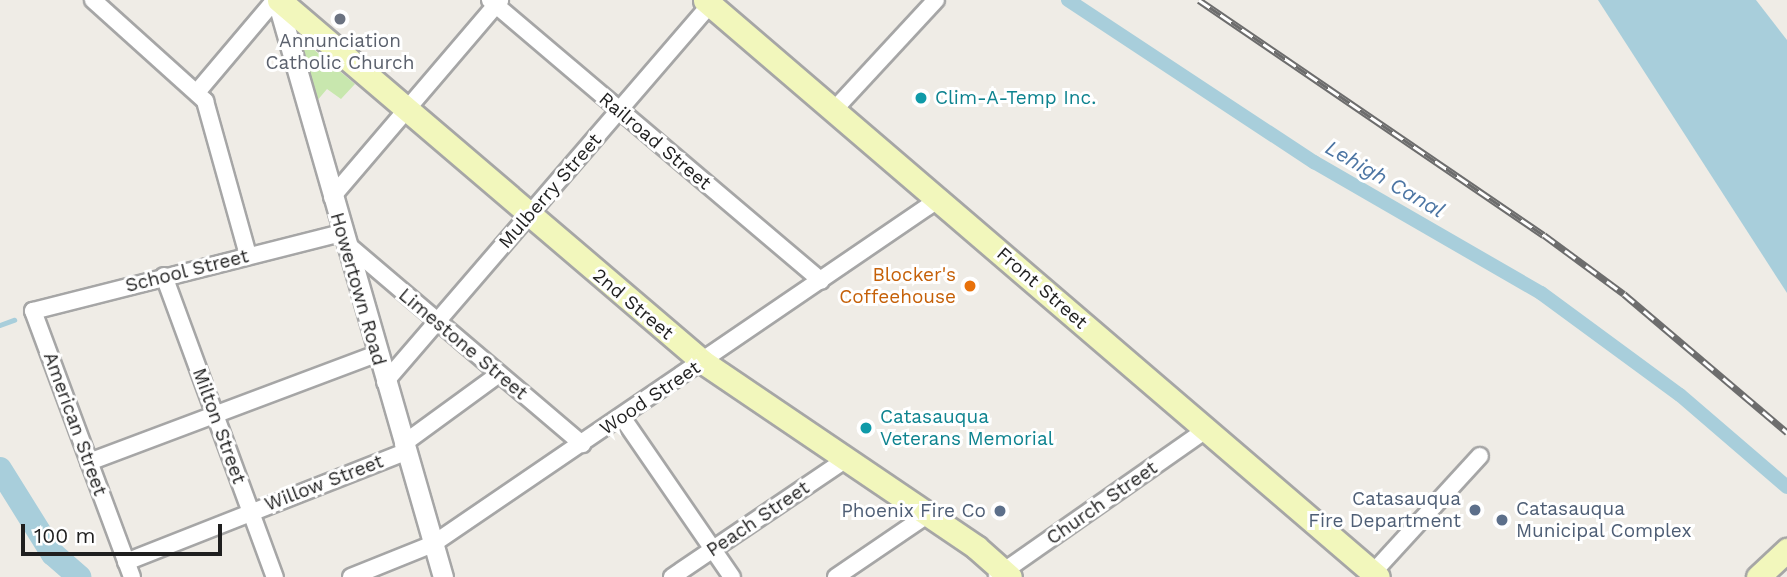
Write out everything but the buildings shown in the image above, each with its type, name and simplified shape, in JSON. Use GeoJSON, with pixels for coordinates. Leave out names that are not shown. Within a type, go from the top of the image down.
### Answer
{"type":"FeatureCollection","features":[{"type":"Feature","properties":{"kind":"main road","name":"2nd Street"},"geometry":{"type":"LineString","coordinates":[[277,0],[702,362],[927,514],[1004,575]]}},
{"type":"Feature","properties":{"kind":"main road","name":"Front Street"},"geometry":{"type":"LineString","coordinates":[[710,2],[1374,576]]}},
{"type":"Feature","properties":{"kind":"main road"},"geometry":{"type":"LineString","coordinates":[[1758,577],[1787,550]]}},
{"type":"Feature","properties":{"kind":"street"},"geometry":{"type":"LineString","coordinates":[[93,0],[198,91],[209,111],[248,256]]}},
{"type":"Feature","properties":{"kind":"street"},"geometry":{"type":"LineString","coordinates":[[198,91],[277,0]]}},
{"type":"Feature","properties":{"kind":"street","name":"Howertown Road"},"geometry":{"type":"LineString","coordinates":[[277,0],[343,238],[443,577]]}},
{"type":"Feature","properties":{"kind":"street"},"geometry":{"type":"LineString","coordinates":[[834,110],[936,0]]}},
{"type":"Feature","properties":{"kind":"street"},"geometry":{"type":"LineString","coordinates":[[332,197],[495,2]]}},
{"type":"Feature","properties":{"kind":"street","name":"Railroad Street"},"geometry":{"type":"LineString","coordinates":[[495,2],[821,281]]}},
{"type":"Feature","properties":{"kind":"street","name":"Mulberry Street"},"geometry":{"type":"LineString","coordinates":[[385,382],[620,111],[710,2]]}},
{"type":"Feature","properties":{"kind":"street","name":"Wood Street"},"geometry":{"type":"LineString","coordinates":[[351,577],[433,544],[939,199]]}},
{"type":"Feature","properties":{"kind":"street","name":"School Street"},"geometry":{"type":"LineString","coordinates":[[33,311],[248,256],[343,238]]}},
{"type":"Feature","properties":{"kind":"street","name":"Limestone Street"},"geometry":{"type":"LineString","coordinates":[[343,238],[437,322],[582,444]]}},
{"type":"Feature","properties":{"kind":"street","name":"Milton Street"},"geometry":{"type":"LineString","coordinates":[[164,276],[275,577]]}},
{"type":"Feature","properties":{"kind":"street","name":"American Street"},"geometry":{"type":"LineString","coordinates":[[33,311],[129,570]]}},
{"type":"Feature","properties":{"kind":"street"},"geometry":{"type":"LineString","coordinates":[[89,462],[377,354]]}},
{"type":"Feature","properties":{"kind":"street","name":"Willow Street"},"geometry":{"type":"LineString","coordinates":[[129,570],[250,512],[404,448],[499,373]]}},
{"type":"Feature","properties":{"kind":"street"},"geometry":{"type":"LineString","coordinates":[[622,417],[732,577]]}},
{"type":"Feature","properties":{"kind":"street","name":"Church Street"},"geometry":{"type":"LineString","coordinates":[[1004,575],[1207,429]]}},
{"type":"Feature","properties":{"kind":"street"},"geometry":{"type":"LineString","coordinates":[[1374,576],[1480,456]]}},
{"type":"Feature","properties":{"kind":"street","name":"Peach Street"},"geometry":{"type":"LineString","coordinates":[[672,577],[845,460]]}},
{"type":"Feature","properties":{"kind":"street"},"geometry":{"type":"LineString","coordinates":[[835,577],[927,514]]}},
{"type":"Feature","properties":{"kind":"green space"},"geometry":{"type":"Polygon","coordinates":[[[306,43],[355,84],[341,99],[327,89],[316,102],[302,47],[306,43]]]}},
{"type":"Feature","properties":{"kind":"water"},"geometry":{"type":"Polygon","coordinates":[[[1598,0],[1756,0],[1787,40],[1787,293],[1598,0]]]}},
{"type":"Feature","properties":{"kind":"waterway","name":"Lehigh Canal"},"geometry":{"type":"LineString","coordinates":[[1068,0],[1314,162],[1541,293],[1680,395],[1787,487]]}},
{"type":"Feature","properties":{"kind":"waterway"},"geometry":{"type":"LineString","coordinates":[[0,325],[14,320]]}},
{"type":"Feature","properties":{"kind":"waterway"},"geometry":{"type":"LineString","coordinates":[[0,469],[53,554],[79,577]]}},
{"type":"Feature","properties":{"kind":"railway"},"geometry":{"type":"LineString","coordinates":[[1199,0],[1544,235],[1624,294],[1787,432]]}},
{"type":"Feature","properties":{"kind":"place","name":"Annunciation Catholic Church"},"geometry":{"type":"Point","coordinates":[340,19]}},
{"type":"Feature","properties":{"kind":"place","name":"Clim-A-Temp Inc."},"geometry":{"type":"Point","coordinates":[921,98]}},
{"type":"Feature","properties":{"kind":"place","name":"Blocker's Coffeehouse"},"geometry":{"type":"Point","coordinates":[970,286]}},
{"type":"Feature","properties":{"kind":"place","name":"Catasauqua Veterans Memorial"},"geometry":{"type":"Point","coordinates":[866,428]}},
{"type":"Feature","properties":{"kind":"place","name":"Catasauqua Fire Department"},"geometry":{"type":"Point","coordinates":[1475,510]}},
{"type":"Feature","properties":{"kind":"place","name":"Phoenix Fire Co"},"geometry":{"type":"Point","coordinates":[1000,511]}},
{"type":"Feature","properties":{"kind":"place","name":"Catasauqua Municipal Complex"},"geometry":{"type":"Point","coordinates":[1502,520]}}]}
